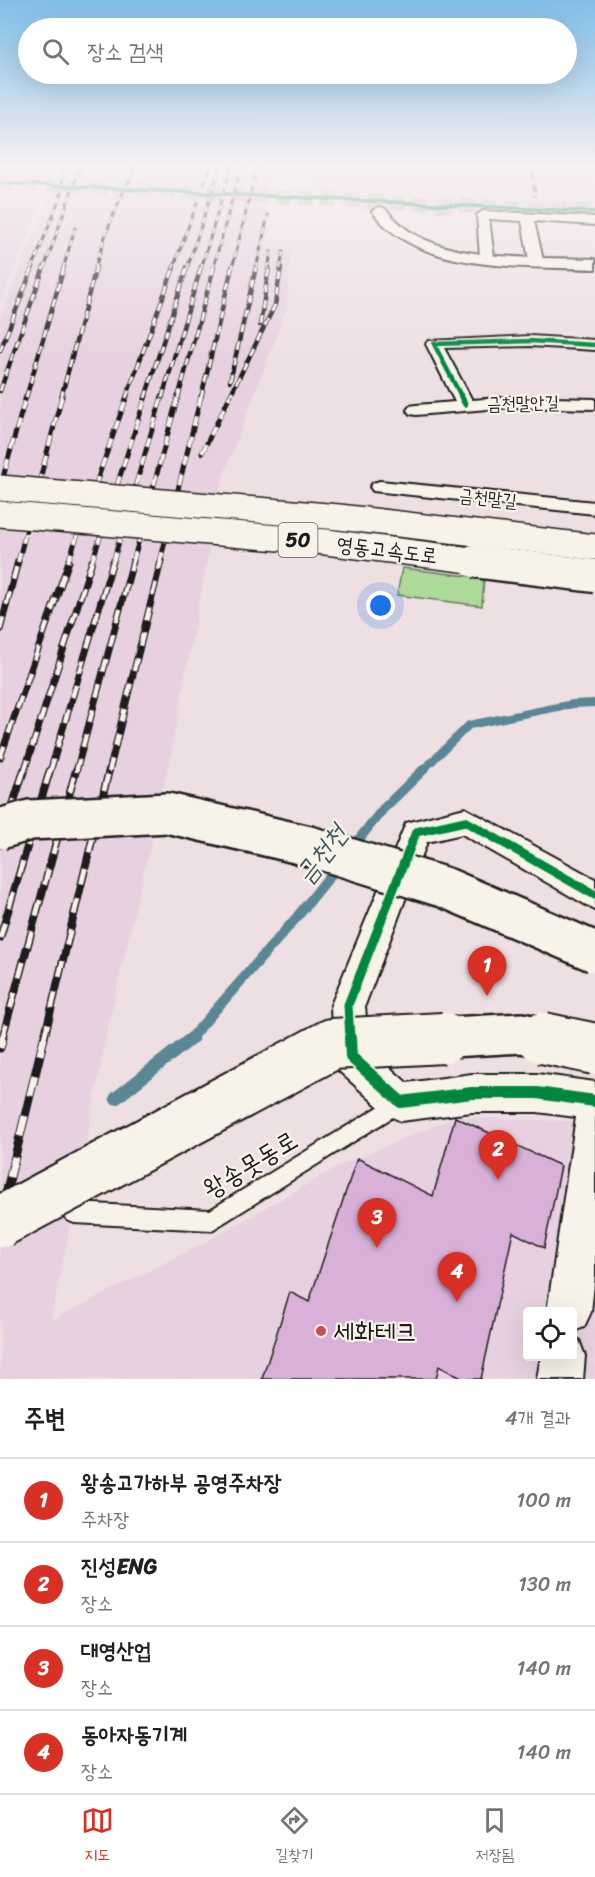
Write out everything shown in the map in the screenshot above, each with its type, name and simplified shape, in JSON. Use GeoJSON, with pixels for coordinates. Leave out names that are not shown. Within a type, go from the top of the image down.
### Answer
{"type":"FeatureCollection","features":[{"type":"Feature","properties":{"kind":"highway","name":"영동고속도로"},"geometry":{"type":"LineString","coordinates":[[0,488],[339,517],[595,548]]}},
{"type":"Feature","properties":{"kind":"highway","name":"영동고속도로"},"geometry":{"type":"LineString","coordinates":[[0,514],[326,542],[595,576]]}},
{"type":"Feature","properties":{"kind":"street"},"geometry":{"type":"LineString","coordinates":[[400,231],[410,239],[444,252],[595,264]]}},
{"type":"Feature","properties":{"kind":"street"},"geometry":{"type":"LineString","coordinates":[[485,231],[487,257]]}},
{"type":"Feature","properties":{"kind":"street"},"geometry":{"type":"LineString","coordinates":[[530,231],[536,260]]}},
{"type":"Feature","properties":{"kind":"street"},"geometry":{"type":"LineString","coordinates":[[465,404],[434,344],[531,341],[595,345]]}},
{"type":"Feature","properties":{"kind":"street","name":"금천말안길"},"geometry":{"type":"LineString","coordinates":[[416,410],[465,404],[524,402],[595,404]]}},
{"type":"Feature","properties":{"kind":"street","name":"금천말길"},"geometry":{"type":"LineString","coordinates":[[380,487],[595,508]]}},
{"type":"Feature","properties":{"kind":"street"},"geometry":{"type":"LineString","coordinates":[[0,829],[30,820],[167,813],[309,846],[446,888],[595,952]]}},
{"type":"Feature","properties":{"kind":"street"},"geometry":{"type":"LineString","coordinates":[[595,895],[465,821],[416,832],[348,1005],[351,1057],[401,1102],[472,1094],[537,1094],[595,1101]]}},
{"type":"Feature","properties":{"kind":"street"},"geometry":{"type":"LineString","coordinates":[[0,1222],[332,1044],[522,1033],[595,1049]]}},
{"type":"Feature","properties":{"kind":"street"},"geometry":{"type":"LineString","coordinates":[[570,1307],[595,1115]]}},
{"type":"Feature","properties":{"kind":"street"},"geometry":{"type":"LineString","coordinates":[[560,1379],[562,1361]]}},
{"type":"Feature","properties":{"kind":"lane","name":"왕송못동로"},"geometry":{"type":"LineString","coordinates":[[74,1213],[212,1220],[401,1102]]}},
{"type":"Feature","properties":{"kind":"shaded area"},"geometry":{"type":"Polygon","coordinates":[[[0,231],[30,231],[0,304],[0,231]]]}},
{"type":"Feature","properties":{"kind":"shaded area"},"geometry":{"type":"Polygon","coordinates":[[[35,231],[269,231],[266,249],[291,250],[287,308],[222,480],[168,769],[111,1013],[51,1321],[208,1241],[341,1165],[455,1117],[595,1122],[595,1379],[0,1379],[0,317],[35,231]]]}},
{"type":"Feature","properties":{"kind":"green space"},"geometry":{"type":"Polygon","coordinates":[[[402,568],[484,578],[482,606],[397,595],[402,568]]]}},
{"type":"Feature","properties":{"kind":"building"},"geometry":{"type":"Polygon","coordinates":[[[455,1117],[561,1166],[544,1248],[513,1232],[481,1379],[463,1379],[439,1366],[436,1379],[262,1379],[290,1292],[309,1302],[357,1158],[433,1196],[455,1117]]]}},
{"type":"Feature","properties":{"kind":"waterway","name":"금천천"},"geometry":{"type":"LineString","coordinates":[[421,772],[469,725],[573,704],[595,703]]}},
{"type":"Feature","properties":{"kind":"waterway","name":"금천천"},"geometry":{"type":"LineString","coordinates":[[351,849],[383,809],[423,770]]}},
{"type":"Feature","properties":{"kind":"waterway","name":"금천천"},"geometry":{"type":"LineString","coordinates":[[190,1039],[297,917],[338,866]]}},
{"type":"Feature","properties":{"kind":"waterway","name":"금천천"},"geometry":{"type":"LineString","coordinates":[[116,1098],[192,1038]]}},
{"type":"Feature","properties":{"kind":"railway"},"geometry":{"type":"LineString","coordinates":[[32,269],[47,231]]}},
{"type":"Feature","properties":{"kind":"railway"},"geometry":{"type":"LineString","coordinates":[[44,269],[57,231]]}},
{"type":"Feature","properties":{"kind":"railway"},"geometry":{"type":"LineString","coordinates":[[63,269],[74,231]]}},
{"type":"Feature","properties":{"kind":"railway"},"geometry":{"type":"LineString","coordinates":[[95,269],[107,231]]}},
{"type":"Feature","properties":{"kind":"railway"},"geometry":{"type":"LineString","coordinates":[[173,269],[187,231]]}},
{"type":"Feature","properties":{"kind":"railway"},"geometry":{"type":"LineString","coordinates":[[187,269],[199,231]]}},
{"type":"Feature","properties":{"kind":"railway"},"geometry":{"type":"LineString","coordinates":[[201,269],[212,231]]}},
{"type":"Feature","properties":{"kind":"railway"},"geometry":{"type":"LineString","coordinates":[[213,269],[223,231]]}},
{"type":"Feature","properties":{"kind":"railway"},"geometry":{"type":"LineString","coordinates":[[232,269],[241,231]]}},
{"type":"Feature","properties":{"kind":"railway"},"geometry":{"type":"LineString","coordinates":[[256,269],[264,231]]}},
{"type":"Feature","properties":{"kind":"railway"},"geometry":{"type":"LineString","coordinates":[[268,269],[271,252]]}},
{"type":"Feature","properties":{"kind":"railway"},"geometry":{"type":"LineString","coordinates":[[280,269],[283,252]]}},
{"type":"Feature","properties":{"kind":"railway"},"geometry":{"type":"LineString","coordinates":[[0,351],[33,267]]}},
{"type":"Feature","properties":{"kind":"railway"},"geometry":{"type":"LineString","coordinates":[[0,391],[44,267]]}},
{"type":"Feature","properties":{"kind":"railway"},"geometry":{"type":"LineString","coordinates":[[26,398],[64,267]]}},
{"type":"Feature","properties":{"kind":"railway"},"geometry":{"type":"LineString","coordinates":[[61,398],[96,267]]}},
{"type":"Feature","properties":{"kind":"railway"},"geometry":{"type":"LineString","coordinates":[[126,398],[174,267]]}},
{"type":"Feature","properties":{"kind":"railway"},"geometry":{"type":"LineString","coordinates":[[145,398],[187,267]]}},
{"type":"Feature","properties":{"kind":"railway"},"geometry":{"type":"LineString","coordinates":[[162,398],[201,267]]}},
{"type":"Feature","properties":{"kind":"railway"},"geometry":{"type":"LineString","coordinates":[[178,398],[214,267]]}},
{"type":"Feature","properties":{"kind":"railway"},"geometry":{"type":"LineString","coordinates":[[201,398],[232,267]]}},
{"type":"Feature","properties":{"kind":"railway"},"geometry":{"type":"LineString","coordinates":[[230,381],[256,267]]}},
{"type":"Feature","properties":{"kind":"railway"},"geometry":{"type":"LineString","coordinates":[[260,325],[269,267]]}},
{"type":"Feature","properties":{"kind":"railway"},"geometry":{"type":"LineString","coordinates":[[229,398],[275,305],[281,267]]}},
{"type":"Feature","properties":{"kind":"railway"},"geometry":{"type":"LineString","coordinates":[[0,488],[26,396]]}},
{"type":"Feature","properties":{"kind":"railway"},"geometry":{"type":"LineString","coordinates":[[18,562],[62,396]]}},
{"type":"Feature","properties":{"kind":"railway"},"geometry":{"type":"LineString","coordinates":[[68,562],[127,396]]}},
{"type":"Feature","properties":{"kind":"railway"},"geometry":{"type":"LineString","coordinates":[[92,562],[146,396]]}},
{"type":"Feature","properties":{"kind":"railway"},"geometry":{"type":"LineString","coordinates":[[113,562],[162,396]]}},
{"type":"Feature","properties":{"kind":"railway"},"geometry":{"type":"LineString","coordinates":[[133,562],[178,396]]}},
{"type":"Feature","properties":{"kind":"railway"},"geometry":{"type":"LineString","coordinates":[[160,562],[201,396]]}},
{"type":"Feature","properties":{"kind":"railway"},"geometry":{"type":"LineString","coordinates":[[202,453],[230,396]]}},
{"type":"Feature","properties":{"kind":"railway"},"geometry":{"type":"LineString","coordinates":[[0,630],[18,561]]}},
{"type":"Feature","properties":{"kind":"railway"},"geometry":{"type":"LineString","coordinates":[[0,758],[69,561]]}},
{"type":"Feature","properties":{"kind":"railway"},"geometry":{"type":"LineString","coordinates":[[24,772],[92,561]]}},
{"type":"Feature","properties":{"kind":"railway"},"geometry":{"type":"LineString","coordinates":[[50,772],[113,561]]}},
{"type":"Feature","properties":{"kind":"railway"},"geometry":{"type":"LineString","coordinates":[[76,772],[133,561]]}},
{"type":"Feature","properties":{"kind":"railway"},"geometry":{"type":"LineString","coordinates":[[109,772],[161,561]]}},
{"type":"Feature","properties":{"kind":"railway"},"geometry":{"type":"LineString","coordinates":[[0,845],[24,770]]}},
{"type":"Feature","properties":{"kind":"railway"},"geometry":{"type":"LineString","coordinates":[[0,938],[50,770]]}},
{"type":"Feature","properties":{"kind":"railway"},"geometry":{"type":"LineString","coordinates":[[2,1039],[76,770]]}},
{"type":"Feature","properties":{"kind":"railway"},"geometry":{"type":"LineString","coordinates":[[44,1039],[109,770]]}},
{"type":"Feature","properties":{"kind":"railway"},"geometry":{"type":"LineString","coordinates":[[0,1048],[3,1038]]}},
{"type":"Feature","properties":{"kind":"railway"},"geometry":{"type":"LineString","coordinates":[[0,1218],[44,1038]]}},
{"type":"Feature","properties":{"kind":"cycle path"},"geometry":{"type":"LineString","coordinates":[[465,404],[434,344],[530,341],[595,345]]}},
{"type":"Feature","properties":{"kind":"cycle path"},"geometry":{"type":"LineString","coordinates":[[595,895],[465,821],[416,832],[348,1005],[351,1057],[401,1102],[472,1093],[537,1093],[595,1101]]}},
{"type":"Feature","properties":{"kind":"place","name":"왕송고가하부 공영주차장"},"geometry":{"type":"Point","coordinates":[487,996]}},
{"type":"Feature","properties":{"kind":"place","name":"진성ENG"},"geometry":{"type":"Point","coordinates":[498,1180]}},
{"type":"Feature","properties":{"kind":"place","name":"대영산업"},"geometry":{"type":"Point","coordinates":[377,1248]}},
{"type":"Feature","properties":{"kind":"place","name":"동아자동기계"},"geometry":{"type":"Point","coordinates":[457,1302]}},
{"type":"Feature","properties":{"kind":"place","name":"세화테크"},"geometry":{"type":"Point","coordinates":[321,1331]}}]}
